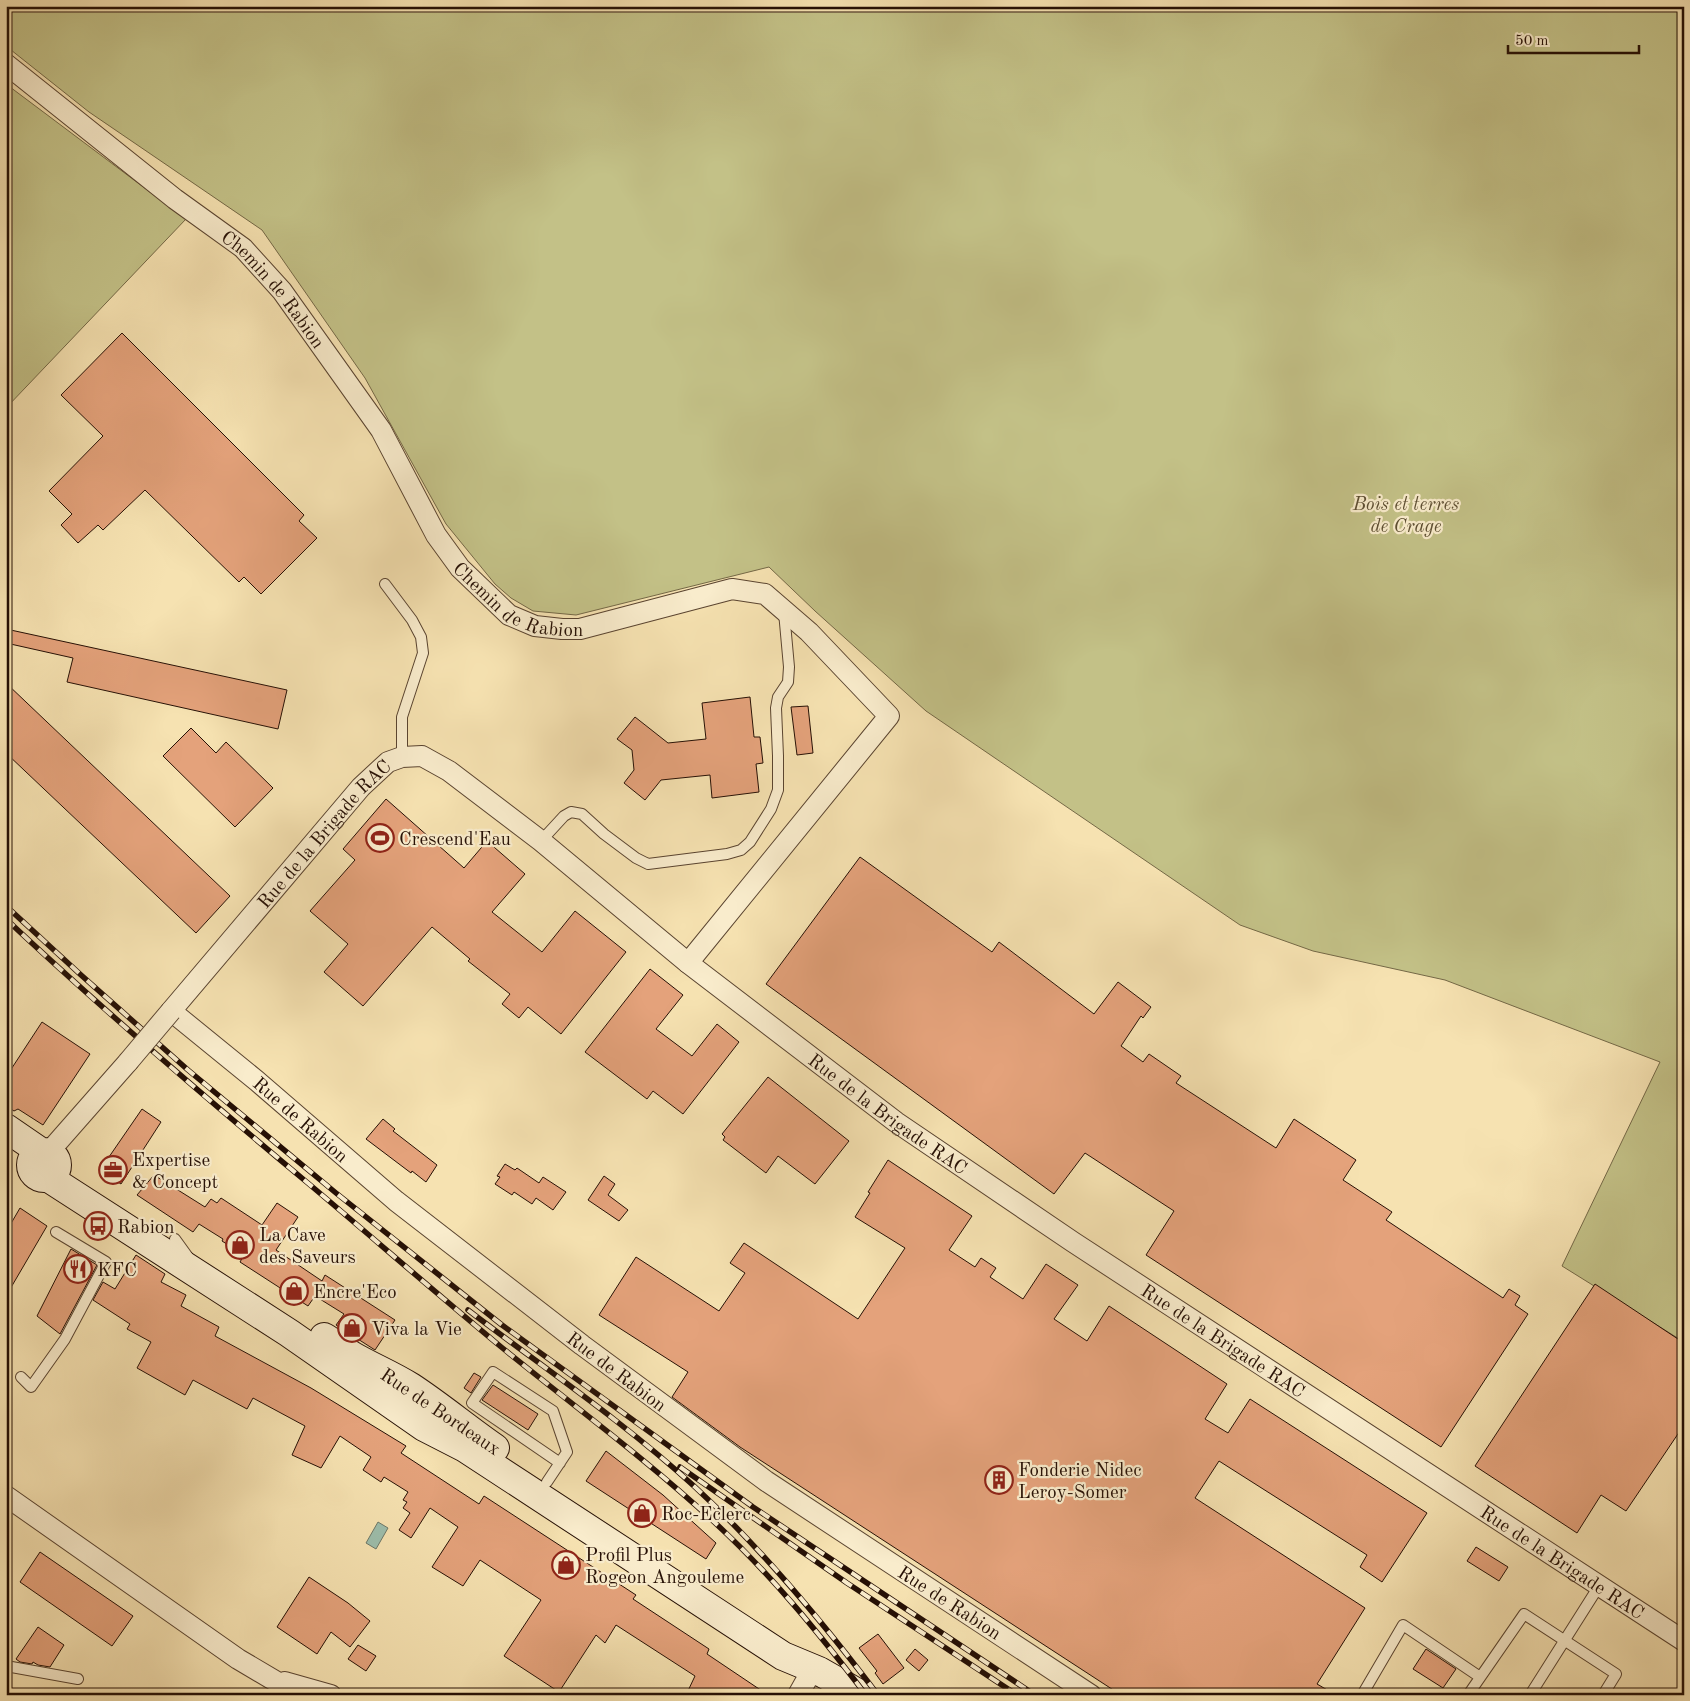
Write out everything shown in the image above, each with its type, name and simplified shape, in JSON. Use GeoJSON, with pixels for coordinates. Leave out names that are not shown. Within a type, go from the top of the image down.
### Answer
{"type":"FeatureCollection","features":[{"type":"Feature","properties":{"kind":"main road","name":"Rue de Bordeaux"},"geometry":{"type":"LineString","coordinates":[[6,1128],[45,1162],[289,1333],[374,1380],[409,1386],[462,1415],[470,1430],[554,1472],[739,1607],[797,1651],[819,1671]]}},
{"type":"Feature","properties":{"kind":"main road","name":"Rue de Bordeaux"},"geometry":{"type":"LineString","coordinates":[[6,1150],[45,1162],[175,1239],[354,1356],[374,1380],[424,1427],[465,1448],[783,1656],[819,1671],[861,1695]]}},
{"type":"Feature","properties":{"kind":"street","name":"Chemin de Rabion"},"geometry":{"type":"LineString","coordinates":[[6,64],[175,199],[243,248],[282,290],[381,430],[436,534],[460,568],[509,615],[534,626],[580,629],[732,589],[765,594],[809,632],[889,716],[688,963]]}},
{"type":"Feature","properties":{"kind":"street","name":"Rue de la Brigade RAC"},"geometry":{"type":"LineString","coordinates":[[45,1162],[171,1010],[361,787],[388,762],[402,757],[422,756],[449,771],[541,841],[688,963],[912,1133],[1073,1242],[1684,1641]]}},
{"type":"Feature","properties":{"kind":"street","name":"Rue de Rabion"},"geometry":{"type":"LineString","coordinates":[[171,1010],[257,1081],[396,1201],[582,1345],[766,1481],[1091,1695]]}},
{"type":"Feature","properties":{"kind":"street"},"geometry":{"type":"LineString","coordinates":[[6,1496],[238,1659],[299,1695]]}},
{"type":"Feature","properties":{"kind":"street"},"geometry":{"type":"LineString","coordinates":[[800,1694],[808,1679],[819,1671]]}},
{"type":"Feature","properties":{"kind":"street"},"geometry":{"type":"LineString","coordinates":[[274,1679],[331,1695]]}},
{"type":"Feature","properties":{"kind":"lane"},"geometry":{"type":"LineString","coordinates":[[384,584],[412,620],[421,637],[423,653],[402,716],[402,757]]}},
{"type":"Feature","properties":{"kind":"lane"},"geometry":{"type":"LineString","coordinates":[[541,841],[564,816],[571,812],[582,814],[604,834],[636,858],[648,864],[727,854],[741,850],[750,842],[771,809],[778,790],[776,708],[778,697],[788,682],[789,667],[784,610]]}},
{"type":"Feature","properties":{"kind":"lane"},"geometry":{"type":"LineString","coordinates":[[20,1377],[31,1387],[65,1338],[106,1262],[56,1232]]}},
{"type":"Feature","properties":{"kind":"lane"},"geometry":{"type":"LineString","coordinates":[[554,1472],[567,1452],[553,1411],[492,1372],[462,1415],[751,1625],[767,1634]]}},
{"type":"Feature","properties":{"kind":"lane"},"geometry":{"type":"LineString","coordinates":[[1530,1695],[1600,1586]]}},
{"type":"Feature","properties":{"kind":"lane"},"geometry":{"type":"LineString","coordinates":[[1468,1695],[1524,1614],[1616,1674],[1602,1695]]}},
{"type":"Feature","properties":{"kind":"lane"},"geometry":{"type":"LineString","coordinates":[[1362,1695],[1403,1625],[1480,1677]]}},
{"type":"Feature","properties":{"kind":"lane"},"geometry":{"type":"LineString","coordinates":[[6,1666],[78,1679]]}},
{"type":"Feature","properties":{"kind":"green space","name":"Bois et terres de Crage"},"geometry":{"type":"Polygon","coordinates":[[[6,6],[1684,6],[1684,1342],[1562,1266],[1660,1062],[1445,980],[1313,951],[1240,925],[926,711],[769,567],[576,615],[533,611],[511,598],[495,584],[446,524],[365,378],[262,230],[89,112],[6,46],[6,6]]]}},
{"type":"Feature","properties":{"kind":"green space"},"geometry":{"type":"Polygon","coordinates":[[[6,84],[186,219],[6,408],[6,84]]]}},
{"type":"Feature","properties":{"kind":"shaded area"},"geometry":{"type":"Polygon","coordinates":[[[378,1522],[388,1528],[376,1549],[366,1543],[378,1522]]]}},
{"type":"Feature","properties":{"kind":"building"},"geometry":{"type":"Polygon","coordinates":[[[122,333],[304,515],[299,521],[317,538],[261,594],[244,577],[239,582],[145,490],[103,530],[98,525],[78,543],[61,525],[72,514],[49,491],[103,436],[61,395],[122,333]]]}},
{"type":"Feature","properties":{"kind":"building"},"geometry":{"type":"Polygon","coordinates":[[[6,629],[287,690],[278,729],[67,682],[73,658],[6,643],[6,629]]]}},
{"type":"Feature","properties":{"kind":"building"},"geometry":{"type":"Polygon","coordinates":[[[6,683],[230,896],[196,933],[6,753],[6,683]]]}},
{"type":"Feature","properties":{"kind":"building"},"geometry":{"type":"Polygon","coordinates":[[[750,697],[754,737],[760,737],[763,763],[756,764],[759,792],[712,798],[710,775],[661,780],[645,800],[624,783],[634,770],[632,750],[617,739],[635,717],[668,743],[706,739],[702,703],[750,697]]]}},
{"type":"Feature","properties":{"kind":"building"},"geometry":{"type":"Polygon","coordinates":[[[808,706],[813,753],[797,755],[791,707],[808,706]]]}},
{"type":"Feature","properties":{"kind":"building"},"geometry":{"type":"Polygon","coordinates":[[[191,728],[216,753],[226,742],[273,788],[235,827],[163,756],[191,728]]]}},
{"type":"Feature","properties":{"kind":"building"},"geometry":{"type":"Polygon","coordinates":[[[386,799],[464,868],[487,841],[525,874],[492,912],[542,952],[575,911],[626,952],[561,1034],[528,1007],[519,1018],[502,1004],[510,994],[468,961],[470,959],[432,927],[363,1006],[324,972],[348,944],[310,911],[355,860],[343,849],[386,799]]]}},
{"type":"Feature","properties":{"kind":"building"},"geometry":{"type":"Polygon","coordinates":[[[860,857],[992,952],[999,942],[1094,1014],[1118,982],[1151,1007],[1143,1018],[1141,1016],[1121,1046],[1143,1062],[1149,1054],[1181,1076],[1176,1083],[1276,1148],[1294,1119],[1356,1160],[1343,1180],[1392,1212],[1386,1220],[1503,1298],[1509,1289],[1520,1296],[1515,1305],[1528,1314],[1441,1447],[1146,1255],[1174,1211],[1085,1153],[1054,1194],[766,984],[860,857]]]}},
{"type":"Feature","properties":{"kind":"building"},"geometry":{"type":"Polygon","coordinates":[[[650,969],[683,995],[656,1029],[692,1056],[717,1024],[739,1042],[683,1114],[653,1091],[647,1099],[585,1052],[650,969]]]}},
{"type":"Feature","properties":{"kind":"building"},"geometry":{"type":"Polygon","coordinates":[[[42,1022],[90,1054],[43,1125],[18,1109],[14,1111],[6,1106],[6,1077],[42,1022]]]}},
{"type":"Feature","properties":{"kind":"building"},"geometry":{"type":"Polygon","coordinates":[[[768,1077],[849,1141],[815,1184],[778,1156],[766,1173],[723,1140],[725,1137],[722,1134],[768,1077]]]}},
{"type":"Feature","properties":{"kind":"building"},"geometry":{"type":"Polygon","coordinates":[[[142,1109],[161,1122],[121,1184],[100,1170],[142,1109]]]}},
{"type":"Feature","properties":{"kind":"building"},"geometry":{"type":"Polygon","coordinates":[[[383,1119],[395,1129],[393,1131],[437,1165],[426,1182],[366,1139],[383,1119]]]}},
{"type":"Feature","properties":{"kind":"building","name":"Fonderie Nidec Leroy-Somer"},"geometry":{"type":"Polygon","coordinates":[[[888,1160],[972,1216],[949,1250],[975,1267],[981,1258],[996,1268],[990,1277],[1023,1299],[1046,1264],[1078,1285],[1054,1319],[1087,1341],[1109,1306],[1227,1384],[1205,1419],[1228,1433],[1250,1399],[1427,1513],[1382,1582],[1360,1567],[1367,1555],[1219,1461],[1195,1498],[1365,1608],[1317,1684],[1336,1695],[1121,1695],[740,1447],[672,1397],[688,1372],[599,1315],[636,1257],[719,1311],[745,1273],[730,1263],[744,1243],[858,1319],[905,1248],[855,1217],[888,1160]]]}},
{"type":"Feature","properties":{"kind":"building"},"geometry":{"type":"Polygon","coordinates":[[[505,1164],[515,1170],[517,1168],[539,1183],[543,1177],[566,1192],[553,1210],[536,1198],[532,1204],[514,1192],[512,1195],[495,1184],[500,1177],[497,1176],[505,1164]]]}},
{"type":"Feature","properties":{"kind":"building"},"geometry":{"type":"Polygon","coordinates":[[[154,1175],[205,1207],[211,1199],[217,1203],[221,1198],[262,1225],[277,1203],[298,1217],[276,1250],[322,1281],[325,1275],[395,1320],[375,1350],[336,1325],[344,1314],[315,1296],[308,1306],[240,1262],[244,1255],[222,1241],[223,1239],[199,1224],[193,1232],[137,1195],[154,1175]]]}},
{"type":"Feature","properties":{"kind":"building"},"geometry":{"type":"Polygon","coordinates":[[[604,1176],[615,1184],[608,1195],[628,1210],[619,1221],[588,1200],[604,1176]]]}},
{"type":"Feature","properties":{"kind":"building"},"geometry":{"type":"Polygon","coordinates":[[[20,1208],[47,1226],[6,1296],[6,1232],[20,1208]]]}},
{"type":"Feature","properties":{"kind":"building"},"geometry":{"type":"Polygon","coordinates":[[[71,1249],[97,1265],[60,1334],[37,1316],[71,1249]]]}},
{"type":"Feature","properties":{"kind":"building"},"geometry":{"type":"Polygon","coordinates":[[[136,1255],[165,1274],[161,1282],[186,1295],[181,1306],[219,1327],[215,1336],[311,1388],[406,1446],[401,1453],[479,1504],[484,1496],[636,1595],[633,1599],[709,1649],[707,1654],[768,1695],[686,1695],[695,1676],[616,1625],[605,1643],[596,1635],[559,1692],[504,1656],[541,1600],[480,1560],[463,1586],[432,1567],[458,1527],[430,1508],[411,1538],[399,1530],[410,1513],[403,1508],[407,1502],[403,1500],[408,1492],[384,1477],[381,1482],[363,1470],[371,1457],[340,1436],[321,1468],[292,1455],[305,1426],[253,1398],[247,1409],[193,1380],[185,1395],[137,1368],[151,1342],[127,1329],[130,1324],[93,1300],[103,1282],[115,1289],[136,1255]]]}},
{"type":"Feature","properties":{"kind":"building"},"geometry":{"type":"Polygon","coordinates":[[[1595,1284],[1684,1343],[1684,1425],[1626,1511],[1601,1495],[1577,1533],[1475,1466],[1595,1284]]]}},
{"type":"Feature","properties":{"kind":"building"},"geometry":{"type":"Polygon","coordinates":[[[474,1373],[481,1377],[471,1393],[464,1388],[474,1373]]]}},
{"type":"Feature","properties":{"kind":"building"},"geometry":{"type":"Polygon","coordinates":[[[493,1385],[538,1414],[528,1430],[482,1400],[493,1385]]]}},
{"type":"Feature","properties":{"kind":"building"},"geometry":{"type":"Polygon","coordinates":[[[606,1451],[663,1495],[716,1543],[706,1559],[586,1481],[606,1451]]]}},
{"type":"Feature","properties":{"kind":"building"},"geometry":{"type":"Polygon","coordinates":[[[1476,1547],[1508,1567],[1499,1581],[1467,1561],[1476,1547]]]}},
{"type":"Feature","properties":{"kind":"building"},"geometry":{"type":"Polygon","coordinates":[[[40,1552],[133,1616],[112,1646],[20,1582],[40,1552]]]}},
{"type":"Feature","properties":{"kind":"building"},"geometry":{"type":"Polygon","coordinates":[[[309,1577],[348,1603],[370,1621],[350,1647],[331,1632],[317,1654],[277,1627],[309,1577]]]}},
{"type":"Feature","properties":{"kind":"building"},"geometry":{"type":"Polygon","coordinates":[[[38,1627],[64,1645],[50,1667],[33,1662],[32,1664],[20,1662],[16,1659],[38,1627]]]}},
{"type":"Feature","properties":{"kind":"building"},"geometry":{"type":"Polygon","coordinates":[[[878,1634],[904,1668],[883,1684],[875,1673],[877,1671],[859,1648],[878,1634]]]}},
{"type":"Feature","properties":{"kind":"building"},"geometry":{"type":"Polygon","coordinates":[[[358,1645],[376,1656],[366,1671],[348,1659],[358,1645]]]}},
{"type":"Feature","properties":{"kind":"building"},"geometry":{"type":"Polygon","coordinates":[[[915,1649],[928,1660],[919,1671],[906,1660],[915,1649]]]}},
{"type":"Feature","properties":{"kind":"building"},"geometry":{"type":"Polygon","coordinates":[[[1426,1649],[1456,1669],[1443,1688],[1413,1669],[1426,1649]]]}},
{"type":"Feature","properties":{"kind":"railway"},"geometry":{"type":"LineString","coordinates":[[6,906],[188,1070],[336,1193],[502,1325],[753,1507],[1035,1695]]}},
{"type":"Feature","properties":{"kind":"railway"},"geometry":{"type":"LineString","coordinates":[[6,919],[118,1021],[232,1119],[476,1326],[687,1497],[774,1582],[866,1695]]}},
{"type":"Feature","properties":{"kind":"railway"},"geometry":{"type":"LineString","coordinates":[[468,1310],[612,1418],[695,1487],[791,1587],[878,1695]]}},
{"type":"Feature","properties":{"kind":"railway"},"geometry":{"type":"LineString","coordinates":[[680,1467],[847,1583],[1017,1695]]}},
{"type":"Feature","properties":{"kind":"place","name":"Crescend'Eau"},"geometry":{"type":"Point","coordinates":[380,838]}},
{"type":"Feature","properties":{"kind":"place","name":"Expertise & Concept"},"geometry":{"type":"Point","coordinates":[113,1170]}},
{"type":"Feature","properties":{"kind":"place","name":"Rabion"},"geometry":{"type":"Point","coordinates":[98,1226]}},
{"type":"Feature","properties":{"kind":"place","name":"La Cave des Saveurs"},"geometry":{"type":"Point","coordinates":[240,1245]}},
{"type":"Feature","properties":{"kind":"place","name":"KFC"},"geometry":{"type":"Point","coordinates":[78,1269]}},
{"type":"Feature","properties":{"kind":"place","name":"Encre'Eco"},"geometry":{"type":"Point","coordinates":[294,1291]}},
{"type":"Feature","properties":{"kind":"place","name":"Viva la Vie"},"geometry":{"type":"Point","coordinates":[352,1328]}},
{"type":"Feature","properties":{"kind":"place","name":"Fonderie Nidec Leroy-Somer"},"geometry":{"type":"Point","coordinates":[999,1480]}},
{"type":"Feature","properties":{"kind":"place","name":"Roc-Eclerc"},"geometry":{"type":"Point","coordinates":[642,1513]}},
{"type":"Feature","properties":{"kind":"place","name":"Profil Plus Rogeon Angouleme"},"geometry":{"type":"Point","coordinates":[566,1565]}}]}
